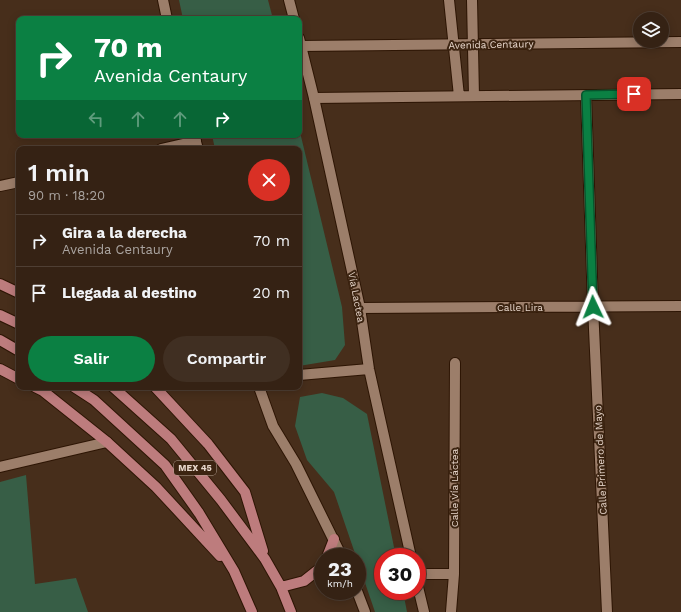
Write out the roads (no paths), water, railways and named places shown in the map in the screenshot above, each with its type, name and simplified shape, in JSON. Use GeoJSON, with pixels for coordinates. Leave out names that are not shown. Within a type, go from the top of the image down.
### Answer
{"type":"FeatureCollection","features":[{"type":"Feature","properties":{"kind":"main road"},"geometry":{"type":"LineString","coordinates":[[0,284],[16,292]]}},
{"type":"Feature","properties":{"kind":"main road"},"geometry":{"type":"LineString","coordinates":[[0,316],[16,323]]}},
{"type":"Feature","properties":{"kind":"main road"},"geometry":{"type":"LineString","coordinates":[[0,340],[16,349]]}},
{"type":"Feature","properties":{"kind":"main road"},"geometry":{"type":"LineString","coordinates":[[0,369],[16,377]]}},
{"type":"Feature","properties":{"kind":"main road"},"geometry":{"type":"LineString","coordinates":[[42,390],[107,442],[156,487],[234,571]]}},
{"type":"Feature","properties":{"kind":"main road","name":"MEX 45"},"geometry":{"type":"LineString","coordinates":[[79,390],[94,400],[165,465],[199,513],[234,571],[252,612]]}},
{"type":"Feature","properties":{"kind":"main road","name":"MEX 45"},"geometry":{"type":"LineString","coordinates":[[116,390],[171,439],[221,500],[265,559],[281,588],[291,612]]}},
{"type":"Feature","properties":{"kind":"main road"},"geometry":{"type":"LineString","coordinates":[[158,390],[208,444],[245,492],[265,559]]}},
{"type":"Feature","properties":{"kind":"main road"},"geometry":{"type":"LineString","coordinates":[[330,548],[334,539]]}},
{"type":"Feature","properties":{"kind":"main road"},"geometry":{"type":"LineString","coordinates":[[281,588],[304,581],[314,573]]}},
{"type":"Feature","properties":{"kind":"street"},"geometry":{"type":"LineString","coordinates":[[163,0],[166,16]]}},
{"type":"Feature","properties":{"kind":"street"},"geometry":{"type":"LineString","coordinates":[[289,0],[293,16]]}},
{"type":"Feature","properties":{"kind":"street"},"geometry":{"type":"LineString","coordinates":[[449,0],[459,96]]}},
{"type":"Feature","properties":{"kind":"street"},"geometry":{"type":"LineString","coordinates":[[472,0],[474,96]]}},
{"type":"Feature","properties":{"kind":"street","name":"Avenida Centaury"},"geometry":{"type":"LineString","coordinates":[[302,42],[454,45],[681,42]]}},
{"type":"Feature","properties":{"kind":"street","name":"Vía Lactea"},"geometry":{"type":"LineString","coordinates":[[302,50],[360,308],[369,369],[409,548]]}},
{"type":"Feature","properties":{"kind":"street"},"geometry":{"type":"LineString","coordinates":[[314,98],[681,94]]}},
{"type":"Feature","properties":{"kind":"street","name":"Calle Primero de Mayo"},"geometry":{"type":"LineString","coordinates":[[586,95],[593,307],[607,612]]}},
{"type":"Feature","properties":{"kind":"street"},"geometry":{"type":"LineString","coordinates":[[176,146],[196,142]]}},
{"type":"Feature","properties":{"kind":"street"},"geometry":{"type":"LineString","coordinates":[[0,186],[16,183]]}},
{"type":"Feature","properties":{"kind":"street","name":"Calle Lira"},"geometry":{"type":"LineString","coordinates":[[360,308],[681,306]]}},
{"type":"Feature","properties":{"kind":"street","name":"Calle Vía Láctea"},"geometry":{"type":"LineString","coordinates":[[451,612],[454,574],[455,363]]}},
{"type":"Feature","properties":{"kind":"street"},"geometry":{"type":"LineString","coordinates":[[302,375],[369,369]]}},
{"type":"Feature","properties":{"kind":"street"},"geometry":{"type":"LineString","coordinates":[[260,390],[273,426],[296,464],[338,548]]}},
{"type":"Feature","properties":{"kind":"street"},"geometry":{"type":"LineString","coordinates":[[0,467],[107,442]]}},
{"type":"Feature","properties":{"kind":"street"},"geometry":{"type":"LineString","coordinates":[[426,574],[454,574]]}},
{"type":"Feature","properties":{"kind":"street"},"geometry":{"type":"LineString","coordinates":[[360,600],[365,612]]}},
{"type":"Feature","properties":{"kind":"street"},"geometry":{"type":"LineString","coordinates":[[421,600],[424,612]]}}]}
